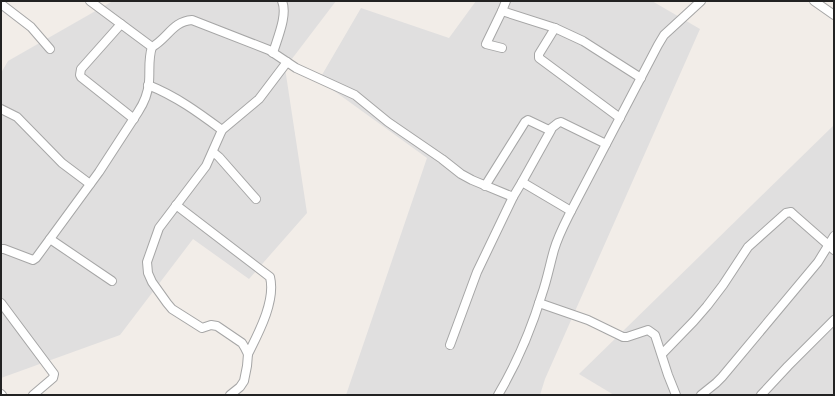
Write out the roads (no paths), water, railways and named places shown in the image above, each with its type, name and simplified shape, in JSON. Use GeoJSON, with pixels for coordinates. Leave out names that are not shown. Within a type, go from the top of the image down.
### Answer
{"type":"FeatureCollection","features":[{"type":"Feature","properties":{"kind":"street"},"geometry":{"type":"LineString","coordinates":[[90,1],[152,47]]}},
{"type":"Feature","properties":{"kind":"street"},"geometry":{"type":"LineString","coordinates":[[273,53],[284,16],[282,1]]}},
{"type":"Feature","properties":{"kind":"street"},"geometry":{"type":"LineString","coordinates":[[502,48],[486,44],[506,1]]}},
{"type":"Feature","properties":{"kind":"street"},"geometry":{"type":"LineString","coordinates":[[498,395],[517,361],[539,303],[554,249],[571,211],[664,35],[701,1]]}},
{"type":"Feature","properties":{"kind":"street"},"geometry":{"type":"LineString","coordinates":[[814,1],[834,15]]}},
{"type":"Feature","properties":{"kind":"street"},"geometry":{"type":"LineString","coordinates":[[1,4],[31,27],[50,49]]}},
{"type":"Feature","properties":{"kind":"street"},"geometry":{"type":"LineString","coordinates":[[502,10],[555,28],[583,41],[641,78]]}},
{"type":"Feature","properties":{"kind":"street"},"geometry":{"type":"LineString","coordinates":[[1,250],[4,249],[33,260],[36,258],[90,184],[134,120],[144,102],[148,85],[149,58],[152,47],[175,26],[186,20],[192,20],[273,53],[307,73],[355,95],[388,122],[461,174],[485,186],[512,196]]}},
{"type":"Feature","properties":{"kind":"street"},"geometry":{"type":"LineString","coordinates":[[121,24],[81,69],[80,75],[134,120]]}},
{"type":"Feature","properties":{"kind":"street"},"geometry":{"type":"LineString","coordinates":[[555,28],[539,54],[539,58],[620,118]]}},
{"type":"Feature","properties":{"kind":"street"},"geometry":{"type":"LineString","coordinates":[[248,354],[242,343],[221,328],[211,325],[202,328],[172,308],[152,282],[148,273],[147,262],[159,228],[206,166],[222,130],[259,99],[287,62]]}},
{"type":"Feature","properties":{"kind":"street"},"geometry":{"type":"LineString","coordinates":[[148,85],[174,97],[222,130]]}},
{"type":"Feature","properties":{"kind":"street"},"geometry":{"type":"LineString","coordinates":[[1,109],[17,117],[62,163],[90,184]]}},
{"type":"Feature","properties":{"kind":"street"},"geometry":{"type":"LineString","coordinates":[[485,186],[526,121],[530,120],[551,130]]}},
{"type":"Feature","properties":{"kind":"street"},"geometry":{"type":"LineString","coordinates":[[450,345],[477,272],[512,196],[522,182],[551,130],[561,122],[606,144]]}},
{"type":"Feature","properties":{"kind":"street"},"geometry":{"type":"LineString","coordinates":[[213,152],[219,156],[256,199]]}},
{"type":"Feature","properties":{"kind":"street"},"geometry":{"type":"LineString","coordinates":[[522,182],[571,211]]}},
{"type":"Feature","properties":{"kind":"street"},"geometry":{"type":"LineString","coordinates":[[176,205],[270,278],[271,288],[266,317],[248,354],[244,381],[240,387],[230,395]]}},
{"type":"Feature","properties":{"kind":"street"},"geometry":{"type":"LineString","coordinates":[[662,354],[707,306],[723,286],[748,247],[786,214],[791,212],[831,247]]}},
{"type":"Feature","properties":{"kind":"street"},"geometry":{"type":"LineString","coordinates":[[701,395],[716,383],[831,247],[834,236]]}},
{"type":"Feature","properties":{"kind":"street"},"geometry":{"type":"LineString","coordinates":[[50,239],[112,281]]}},
{"type":"Feature","properties":{"kind":"street"},"geometry":{"type":"LineString","coordinates":[[1,303],[54,374],[50,381],[33,395]]}},
{"type":"Feature","properties":{"kind":"street"},"geometry":{"type":"LineString","coordinates":[[539,303],[588,320],[622,337],[627,338],[648,330],[655,335],[668,376],[676,395]]}},
{"type":"Feature","properties":{"kind":"street"},"geometry":{"type":"LineString","coordinates":[[761,395],[834,320]]}}]}
